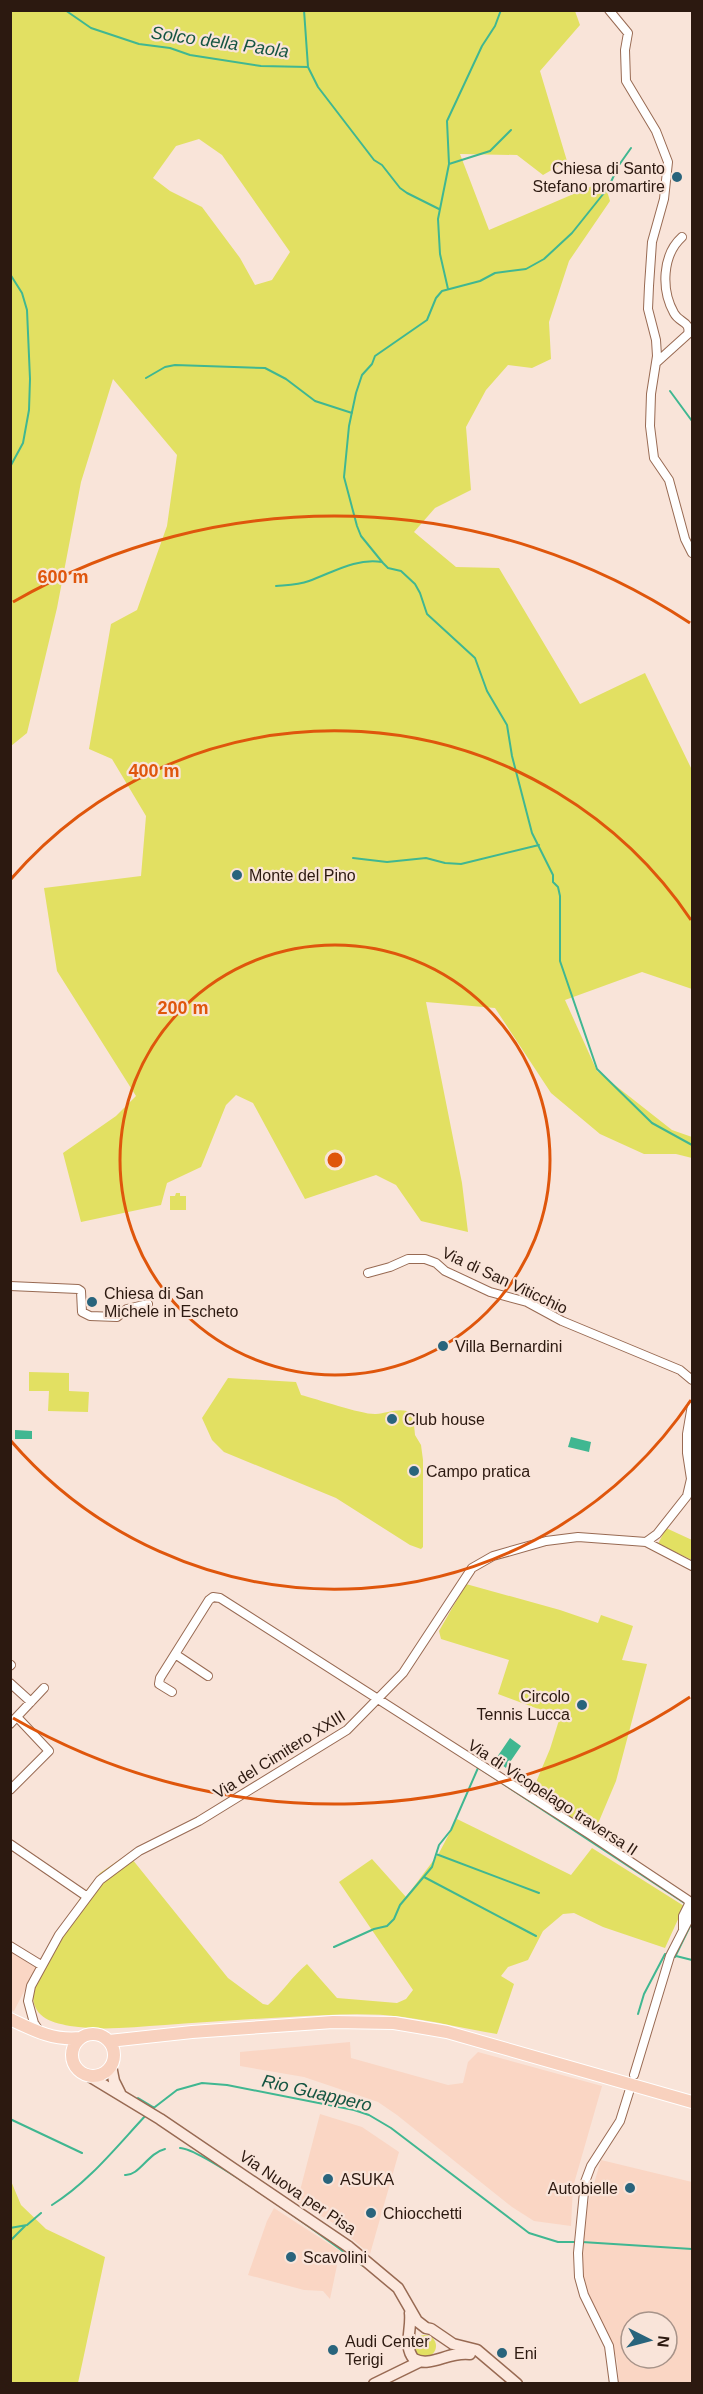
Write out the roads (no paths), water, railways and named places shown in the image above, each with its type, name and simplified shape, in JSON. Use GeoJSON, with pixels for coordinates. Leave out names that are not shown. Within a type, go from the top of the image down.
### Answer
{"type":"FeatureCollection","features":[{"type":"Feature","properties":{"kind":"main road"},"geometry":{"type":"LineString","coordinates":[[10,2019],[45,2035],[72,2059],[78,2070],[123,2095]]}},
{"type":"Feature","properties":{"kind":"main road"},"geometry":{"type":"LineString","coordinates":[[109,2041],[200,2031],[333,2022],[394,2022],[456,2034],[693,2102]]}},
{"type":"Feature","properties":{"kind":"main road"},"geometry":{"type":"LineString","coordinates":[[45,2035],[80,2038],[93,2034],[109,2041],[113,2051],[112,2063],[117,2089],[123,2095]]}},
{"type":"Feature","properties":{"kind":"main road"},"geometry":{"type":"LineString","coordinates":[[72,2059],[73,2048],[80,2038]]}},
{"type":"Feature","properties":{"kind":"main road"},"geometry":{"type":"LineString","coordinates":[[89,2076],[99,2075],[127,2046],[144,2038]]}},
{"type":"Feature","properties":{"kind":"main road","name":"Via Nuova per Pisa"},"geometry":{"type":"LineString","coordinates":[[123,2095],[349,2247],[391,2282],[417,2321],[426,2328]]}},
{"type":"Feature","properties":{"kind":"main road"},"geometry":{"type":"LineString","coordinates":[[409,2307],[411,2325],[408,2344],[411,2356],[420,2362],[428,2363],[437,2358],[462,2353],[490,2362]]}},
{"type":"Feature","properties":{"kind":"main road"},"geometry":{"type":"LineString","coordinates":[[374,2384],[400,2362],[415,2331],[426,2328],[436,2332],[443,2346],[437,2358]]}},
{"type":"Feature","properties":{"kind":"main road"},"geometry":{"type":"LineString","coordinates":[[440,2337],[453,2344],[477,2350],[517,2384]]}},
{"type":"Feature","properties":{"kind":"main road"},"geometry":{"type":"LineString","coordinates":[[384,2377],[420,2362]]}},
{"type":"Feature","properties":{"kind":"street"},"geometry":{"type":"LineString","coordinates":[[609,10],[628,33],[625,50],[626,81],[656,131],[668,162],[664,199],[652,242],[648,286],[648,309],[656,340],[657,362],[650,407],[654,458],[669,480],[685,539],[693,553]]}},
{"type":"Feature","properties":{"kind":"street"},"geometry":{"type":"LineString","coordinates":[[657,362],[688,334],[688,324],[676,316],[673,311],[665,280],[669,254],[682,237]]}},
{"type":"Feature","properties":{"kind":"street","name":"Via di San Viticchio"},"geometry":{"type":"LineString","coordinates":[[368,1273],[408,1259],[425,1259],[490,1292],[527,1302],[562,1321],[680,1370],[693,1380]]}},
{"type":"Feature","properties":{"kind":"street"},"geometry":{"type":"LineString","coordinates":[[10,1286],[78,1289],[81,1291],[82,1312],[90,1316],[117,1317],[127,1309],[148,1304]]}},
{"type":"Feature","properties":{"kind":"street"},"geometry":{"type":"LineString","coordinates":[[693,1405],[687,1434],[691,1479],[687,1496],[657,1534],[646,1542],[693,1566]]}},
{"type":"Feature","properties":{"kind":"street","name":"Via del Cimitero XXIII"},"geometry":{"type":"LineString","coordinates":[[45,2035],[34,2023],[28,2001],[31,1986],[59,1935],[100,1880],[132,1856],[199,1821],[347,1730],[403,1673],[465,1576],[482,1561],[510,1550],[546,1541],[578,1537],[646,1542]]}},
{"type":"Feature","properties":{"kind":"street"},"geometry":{"type":"LineString","coordinates":[[172,1692],[159,1682],[213,1597],[220,1598],[378,1701]]}},
{"type":"Feature","properties":{"kind":"street"},"geometry":{"type":"LineString","coordinates":[[175,1654],[208,1676]]}},
{"type":"Feature","properties":{"kind":"street"},"geometry":{"type":"LineString","coordinates":[[10,1683],[31,1702]]}},
{"type":"Feature","properties":{"kind":"street"},"geometry":{"type":"LineString","coordinates":[[10,1724],[44,1688]]}},
{"type":"Feature","properties":{"kind":"street","name":"Via di Vicopelago traversa II"},"geometry":{"type":"LineString","coordinates":[[378,1701],[589,1834],[688,1900],[689,1904],[683,1916],[683,1929]]}},
{"type":"Feature","properties":{"kind":"street"},"geometry":{"type":"LineString","coordinates":[[10,1790],[49,1751],[17,1717]]}},
{"type":"Feature","properties":{"kind":"street"},"geometry":{"type":"LineString","coordinates":[[10,1844],[87,1896]]}},
{"type":"Feature","properties":{"kind":"street"},"geometry":{"type":"LineString","coordinates":[[634,2075],[670,1956],[693,1913]]}},
{"type":"Feature","properties":{"kind":"street"},"geometry":{"type":"LineString","coordinates":[[10,1946],[41,1965]]}},
{"type":"Feature","properties":{"kind":"street"},"geometry":{"type":"LineString","coordinates":[[614,2384],[609,2346],[584,2295],[579,2277],[578,2253],[585,2182],[591,2166],[620,2121],[630,2089]]}},
{"type":"Feature","properties":{"kind":"waterway","name":"Solco della Paola"},"geometry":{"type":"LineString","coordinates":[[65,10],[91,28],[139,44],[261,66],[308,67]]}},
{"type":"Feature","properties":{"kind":"waterway"},"geometry":{"type":"LineString","coordinates":[[304,10],[308,67],[318,87],[374,160],[382,165],[400,188],[439,209]]}},
{"type":"Feature","properties":{"kind":"waterway"},"geometry":{"type":"LineString","coordinates":[[448,289],[440,254],[438,219],[449,164],[447,121],[501,10]]}},
{"type":"Feature","properties":{"kind":"waterway"},"geometry":{"type":"LineString","coordinates":[[449,164],[490,151],[511,130]]}},
{"type":"Feature","properties":{"kind":"waterway"},"geometry":{"type":"LineString","coordinates":[[631,148],[619,165],[608,188],[572,233],[544,259],[526,269],[495,273],[480,281],[442,291],[436,298],[427,320],[375,356],[372,364],[362,375],[356,393],[349,426],[344,477],[361,536],[388,568],[401,571],[415,584],[427,614],[475,658],[487,691],[507,725],[512,756],[532,833],[553,875],[553,882],[558,887],[560,961],[597,1069],[652,1123],[692,1145]]}},
{"type":"Feature","properties":{"kind":"waterway"},"geometry":{"type":"LineString","coordinates":[[10,274],[22,293],[27,310],[30,379],[29,410],[23,443],[10,467]]}},
{"type":"Feature","properties":{"kind":"waterway"},"geometry":{"type":"LineString","coordinates":[[146,378],[165,367],[175,365],[265,368],[286,379],[315,401],[352,413]]}},
{"type":"Feature","properties":{"kind":"waterway"},"geometry":{"type":"LineString","coordinates":[[670,391],[692,421]]}},
{"type":"Feature","properties":{"kind":"waterway"},"geometry":{"type":"LineString","coordinates":[[276,586],[305,582],[354,564],[382,562]]}},
{"type":"Feature","properties":{"kind":"waterway"},"geometry":{"type":"LineString","coordinates":[[353,858],[387,862],[426,858],[461,864],[539,845]]}},
{"type":"Feature","properties":{"kind":"waterway"},"geometry":{"type":"LineString","coordinates":[[476,1766],[686,1904]]}},
{"type":"Feature","properties":{"kind":"waterway"},"geometry":{"type":"LineString","coordinates":[[334,1947],[374,1929],[387,1926],[394,1919],[400,1905],[432,1867],[439,1845],[451,1830],[478,1768]]}},
{"type":"Feature","properties":{"kind":"waterway"},"geometry":{"type":"LineString","coordinates":[[436,1854],[539,1893]]}},
{"type":"Feature","properties":{"kind":"waterway"},"geometry":{"type":"LineString","coordinates":[[424,1877],[536,1936]]}},
{"type":"Feature","properties":{"kind":"waterway"},"geometry":{"type":"LineString","coordinates":[[675,1957],[692,1922]]}},
{"type":"Feature","properties":{"kind":"waterway"},"geometry":{"type":"LineString","coordinates":[[638,2014],[644,1994],[665,1954]]}},
{"type":"Feature","properties":{"kind":"waterway"},"geometry":{"type":"LineString","coordinates":[[676,1956],[692,1960]]}},
{"type":"Feature","properties":{"kind":"waterway","name":"Rio Guappero"},"geometry":{"type":"LineString","coordinates":[[151,2110],[177,2090],[202,2083],[227,2085],[354,2110],[369,2115],[391,2128],[529,2233],[558,2242],[576,2242]]}},
{"type":"Feature","properties":{"kind":"waterway"},"geometry":{"type":"LineString","coordinates":[[138,2098],[153,2107]]}},
{"type":"Feature","properties":{"kind":"waterway","name":"Rio Guappero"},"geometry":{"type":"LineString","coordinates":[[52,2205],[90,2175],[147,2114]]}},
{"type":"Feature","properties":{"kind":"waterway"},"geometry":{"type":"LineString","coordinates":[[10,2119],[82,2153]]}},
{"type":"Feature","properties":{"kind":"waterway"},"geometry":{"type":"LineString","coordinates":[[180,2148],[193,2152],[241,2180],[363,2266]]}},
{"type":"Feature","properties":{"kind":"waterway"},"geometry":{"type":"LineString","coordinates":[[125,2175],[135,2172],[159,2151],[165,2149]]}},
{"type":"Feature","properties":{"kind":"waterway","name":"Rio Guappero"},"geometry":{"type":"LineString","coordinates":[[10,2228],[27,2225],[41,2213]]}},
{"type":"Feature","properties":{"kind":"waterway"},"geometry":{"type":"LineString","coordinates":[[10,2241],[25,2226]]}},
{"type":"Feature","properties":{"kind":"waterway","name":"Rio Guappero"},"geometry":{"type":"LineString","coordinates":[[582,2242],[692,2249]]}},
{"type":"Feature","properties":{"kind":"place","name":"Chiesa di Santo Stefano promartire"},"geometry":{"type":"Point","coordinates":[677,177]}},
{"type":"Feature","properties":{"kind":"place","name":"Monte del Pino"},"geometry":{"type":"Point","coordinates":[237,875]}},
{"type":"Feature","properties":{"kind":"place","name":"Chiesa di San Michele in Escheto"},"geometry":{"type":"Point","coordinates":[92,1302]}},
{"type":"Feature","properties":{"kind":"place","name":"Villa Bernardini"},"geometry":{"type":"Point","coordinates":[443,1346]}},
{"type":"Feature","properties":{"kind":"place","name":"Club house"},"geometry":{"type":"Point","coordinates":[392,1419]}},
{"type":"Feature","properties":{"kind":"place","name":"Campo pratica"},"geometry":{"type":"Point","coordinates":[414,1471]}},
{"type":"Feature","properties":{"kind":"place","name":"Circolo Tennis Lucca"},"geometry":{"type":"Point","coordinates":[582,1705]}},
{"type":"Feature","properties":{"kind":"place","name":"ASUKA"},"geometry":{"type":"Point","coordinates":[328,2179]}},
{"type":"Feature","properties":{"kind":"place","name":"Autobielle"},"geometry":{"type":"Point","coordinates":[630,2188]}},
{"type":"Feature","properties":{"kind":"place","name":"Chiocchetti"},"geometry":{"type":"Point","coordinates":[371,2213]}},
{"type":"Feature","properties":{"kind":"place","name":"Scavolini"},"geometry":{"type":"Point","coordinates":[291,2257]}},
{"type":"Feature","properties":{"kind":"place","name":"Audi Center Terigi"},"geometry":{"type":"Point","coordinates":[333,2350]}},
{"type":"Feature","properties":{"kind":"place","name":"Eni"},"geometry":{"type":"Point","coordinates":[502,2353]}}]}
